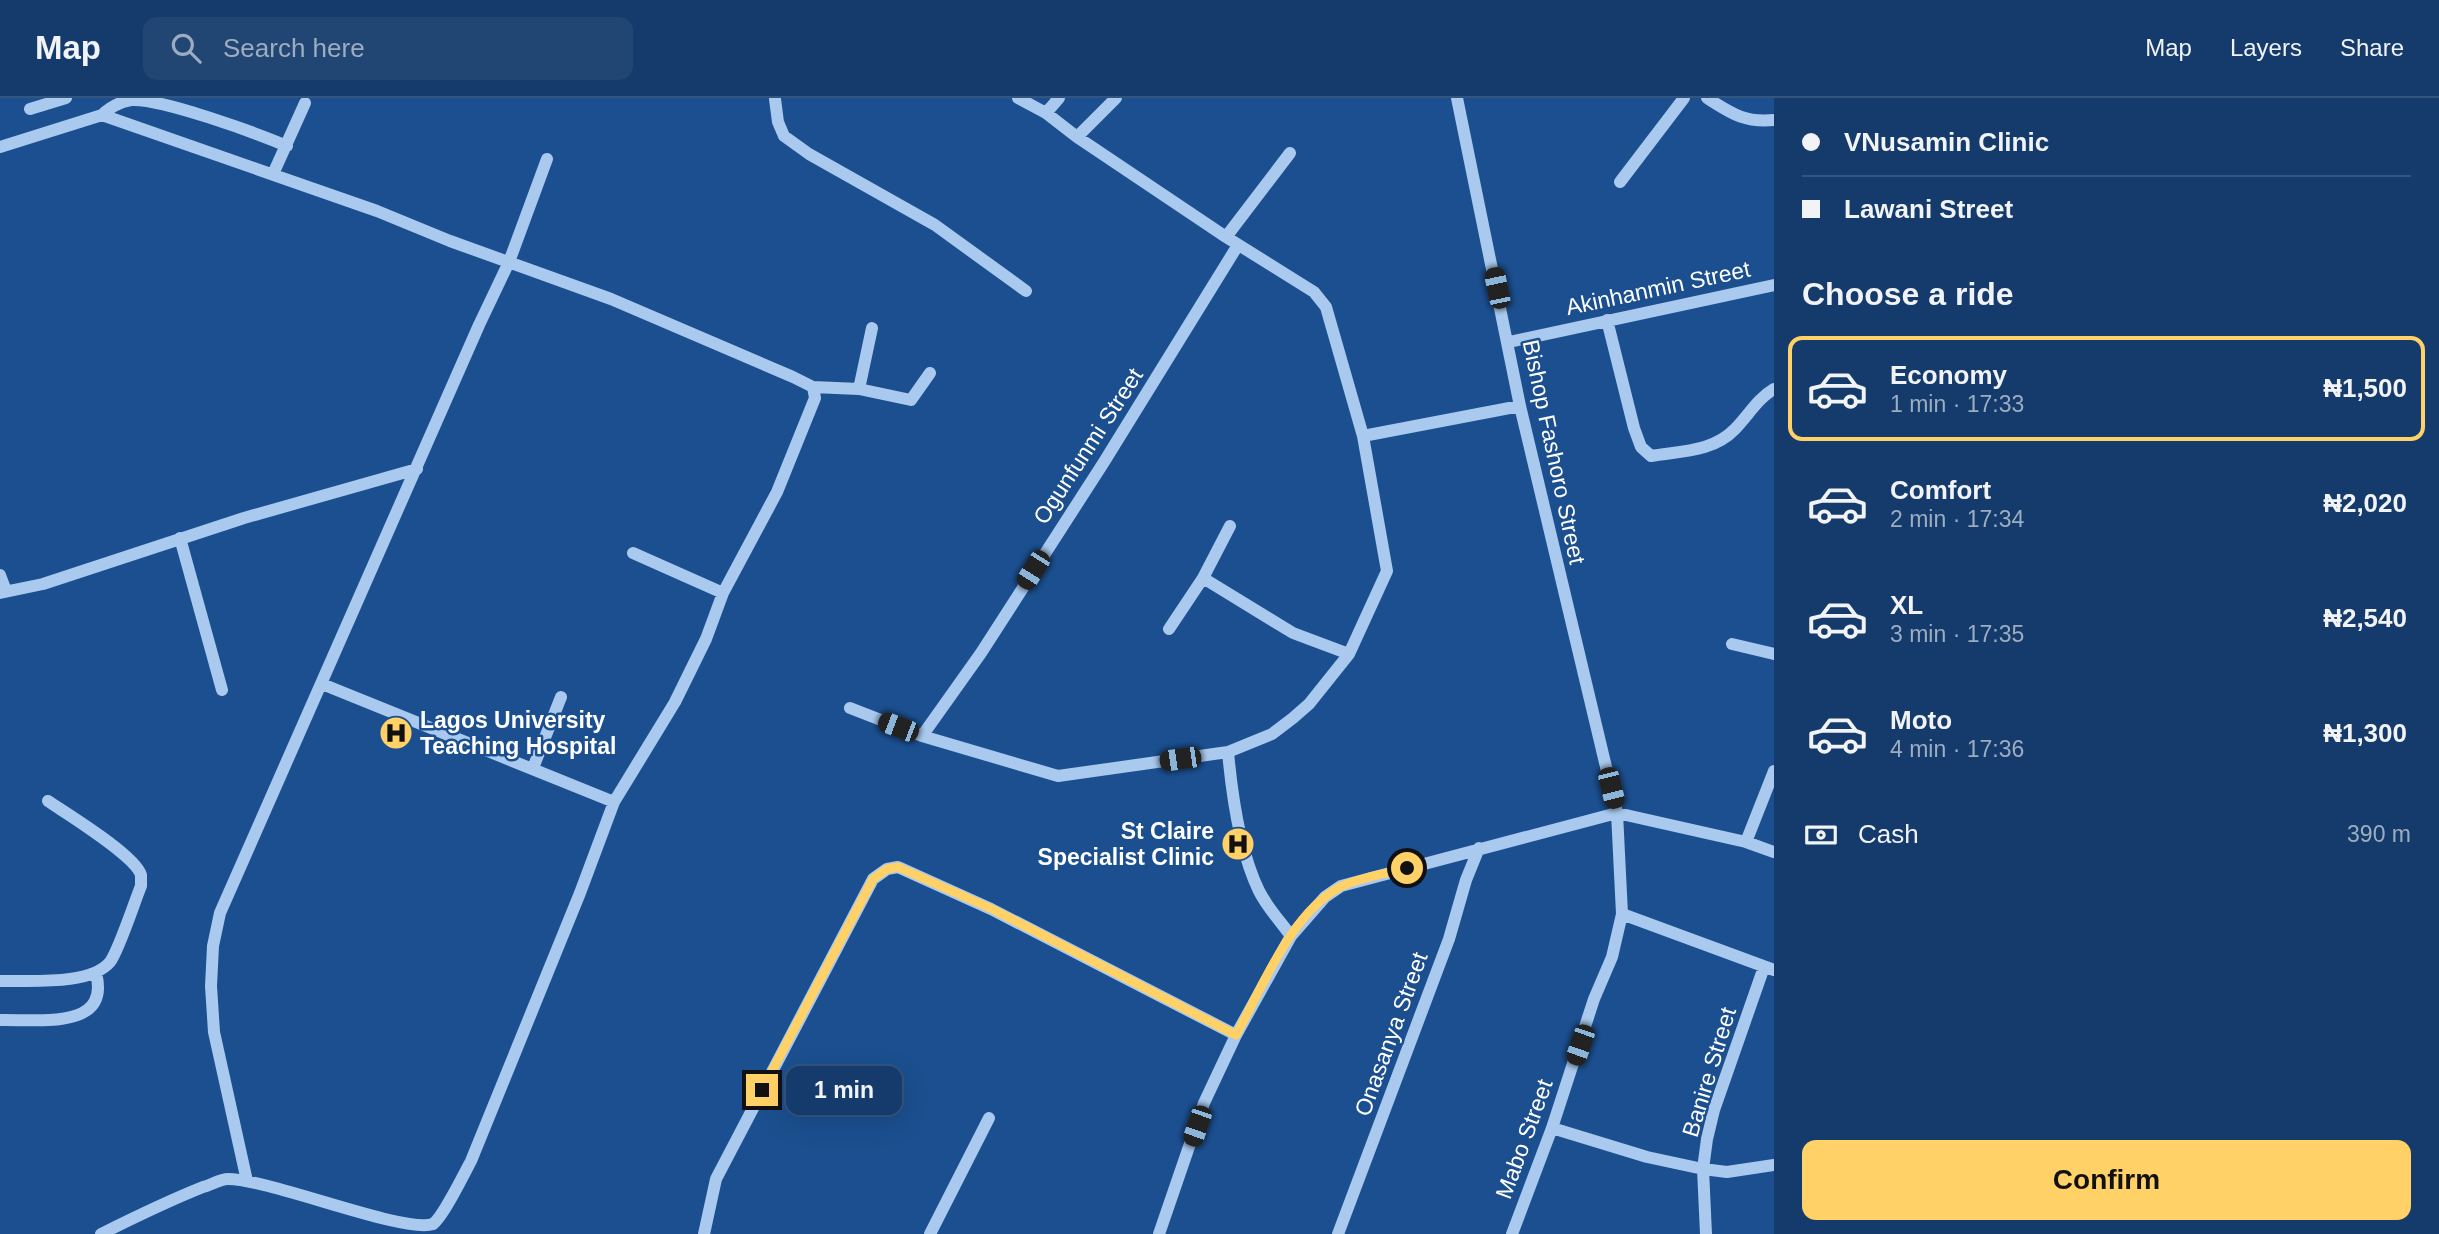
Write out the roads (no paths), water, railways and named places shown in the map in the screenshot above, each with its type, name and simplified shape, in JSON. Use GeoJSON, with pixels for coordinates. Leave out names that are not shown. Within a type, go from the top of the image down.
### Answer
{"type":"FeatureCollection","features":[{"type":"Feature","properties":{"kind":"street"},"geometry":{"type":"LineString","coordinates":[[30,109],[66,98]]}},
{"type":"Feature","properties":{"kind":"street"},"geometry":{"type":"LineString","coordinates":[[773,98],[784,136],[809,154],[935,225],[1026,290]]}},
{"type":"Feature","properties":{"kind":"street"},"geometry":{"type":"LineString","coordinates":[[850,708],[922,736],[1058,776],[1228,752],[1272,734],[1309,704],[1349,654],[1387,571],[1363,436],[1326,307],[1314,292],[1226,237],[1050,116],[1018,98]]}},
{"type":"Feature","properties":{"kind":"street"},"geometry":{"type":"LineString","coordinates":[[1050,116],[1059,98]]}},
{"type":"Feature","properties":{"kind":"street"},"geometry":{"type":"LineString","coordinates":[[1074,134],[1116,98]]}},
{"type":"Feature","properties":{"kind":"street","name":"Bishop Fashoro Street"},"geometry":{"type":"LineString","coordinates":[[1457,98],[1520,406],[1617,813]]}},
{"type":"Feature","properties":{"kind":"street"},"geometry":{"type":"LineString","coordinates":[[1620,182],[1684,98]]}},
{"type":"Feature","properties":{"kind":"street"},"geometry":{"type":"LineString","coordinates":[[1707,98],[1735,116],[1756,122],[1774,120]]}},
{"type":"Feature","properties":{"kind":"street"},"geometry":{"type":"LineString","coordinates":[[0,147],[133,99],[164,103],[287,146]]}},
{"type":"Feature","properties":{"kind":"street"},"geometry":{"type":"LineString","coordinates":[[273,174],[305,103]]}},
{"type":"Feature","properties":{"kind":"street"},"geometry":{"type":"LineString","coordinates":[[105,107],[273,174],[611,299],[756,359],[813,387],[859,389],[911,400],[930,373]]}},
{"type":"Feature","properties":{"kind":"street"},"geometry":{"type":"LineString","coordinates":[[1226,237],[1290,153]]}},
{"type":"Feature","properties":{"kind":"street"},"geometry":{"type":"LineString","coordinates":[[247,1181],[214,1032],[211,986],[213,946],[220,913],[509,262],[547,159]]}},
{"type":"Feature","properties":{"kind":"street","name":"Ogunfunmi Street"},"geometry":{"type":"LineString","coordinates":[[922,736],[981,653],[1104,462],[1238,245]]}},
{"type":"Feature","properties":{"kind":"street","name":"Akinhanmin Street"},"geometry":{"type":"LineString","coordinates":[[1509,342],[1774,285]]}},
{"type":"Feature","properties":{"kind":"street"},"geometry":{"type":"LineString","coordinates":[[1606,320],[1634,428],[1641,447],[1651,456],[1703,448],[1722,440],[1765,394],[1774,389]]}},
{"type":"Feature","properties":{"kind":"street"},"geometry":{"type":"LineString","coordinates":[[859,389],[872,328]]}},
{"type":"Feature","properties":{"kind":"street"},"geometry":{"type":"LineString","coordinates":[[102,1234],[177,1197],[225,1179],[247,1181],[402,1228],[422,1229],[434,1223],[455,1192],[471,1161],[614,802],[675,702],[706,639],[723,593],[777,492],[816,398],[813,387]]}},
{"type":"Feature","properties":{"kind":"street"},"geometry":{"type":"LineString","coordinates":[[1363,436],[1520,406]]}},
{"type":"Feature","properties":{"kind":"street"},"geometry":{"type":"LineString","coordinates":[[0,575],[3,592],[43,584],[180,538],[417,469]]}},
{"type":"Feature","properties":{"kind":"street"},"geometry":{"type":"LineString","coordinates":[[1169,629],[1203,578],[1230,526]]}},
{"type":"Feature","properties":{"kind":"street"},"geometry":{"type":"LineString","coordinates":[[180,538],[222,690]]}},
{"type":"Feature","properties":{"kind":"street"},"geometry":{"type":"LineString","coordinates":[[633,553],[723,593]]}},
{"type":"Feature","properties":{"kind":"street"},"geometry":{"type":"LineString","coordinates":[[1203,578],[1293,633],[1349,654]]}},
{"type":"Feature","properties":{"kind":"street"},"geometry":{"type":"LineString","coordinates":[[1732,644],[1774,654]]}},
{"type":"Feature","properties":{"kind":"street"},"geometry":{"type":"LineString","coordinates":[[322,684],[614,802]]}},
{"type":"Feature","properties":{"kind":"street"},"geometry":{"type":"LineString","coordinates":[[530,767],[561,697]]}},
{"type":"Feature","properties":{"kind":"street"},"geometry":{"type":"LineString","coordinates":[[1228,752],[1234,797],[1254,878],[1269,906],[1291,936]]}},
{"type":"Feature","properties":{"kind":"street"},"geometry":{"type":"LineString","coordinates":[[1746,842],[1774,771]]}},
{"type":"Feature","properties":{"kind":"street"},"geometry":{"type":"LineString","coordinates":[[0,981],[75,978],[96,973],[110,961],[141,886],[141,875],[134,864],[105,840],[48,801]]}},
{"type":"Feature","properties":{"kind":"street"},"geometry":{"type":"LineString","coordinates":[[1159,1234],[1204,1103],[1236,1035],[1291,936],[1325,897],[1341,887],[1617,813],[1746,842],[1774,852]]}},
{"type":"Feature","properties":{"kind":"street","name":"Mabo Street"},"geometry":{"type":"LineString","coordinates":[[1512,1234],[1552,1128],[1594,999],[1612,957],[1622,914],[1617,813]]}},
{"type":"Feature","properties":{"kind":"street","name":"Onasanya Street"},"geometry":{"type":"LineString","coordinates":[[1338,1234],[1449,939],[1466,880],[1479,848]]}},
{"type":"Feature","properties":{"kind":"street"},"geometry":{"type":"LineString","coordinates":[[704,1234],[716,1179],[873,879],[887,869],[898,867],[992,909],[1236,1035]]}},
{"type":"Feature","properties":{"kind":"street"},"geometry":{"type":"LineString","coordinates":[[1622,914],[1769,968]]}},
{"type":"Feature","properties":{"kind":"street","name":"Banire Street"},"geometry":{"type":"LineString","coordinates":[[1706,1234],[1703,1169],[1714,1110],[1769,968]]}},
{"type":"Feature","properties":{"kind":"street"},"geometry":{"type":"LineString","coordinates":[[0,1020],[74,1017],[88,1011],[98,999],[100,988],[96,973]]}},
{"type":"Feature","properties":{"kind":"street"},"geometry":{"type":"LineString","coordinates":[[930,1234],[989,1118]]}},
{"type":"Feature","properties":{"kind":"street"},"geometry":{"type":"LineString","coordinates":[[1552,1128],[1647,1157],[1703,1169],[1727,1172],[1774,1165]]}},
{"type":"Feature","properties":{"kind":"place","name":"Lagos University Teaching Hospital"},"geometry":{"type":"Point","coordinates":[396,733]}},
{"type":"Feature","properties":{"kind":"place","name":"St Claire Specialist Clinic"},"geometry":{"type":"Point","coordinates":[1238,844]}}]}
